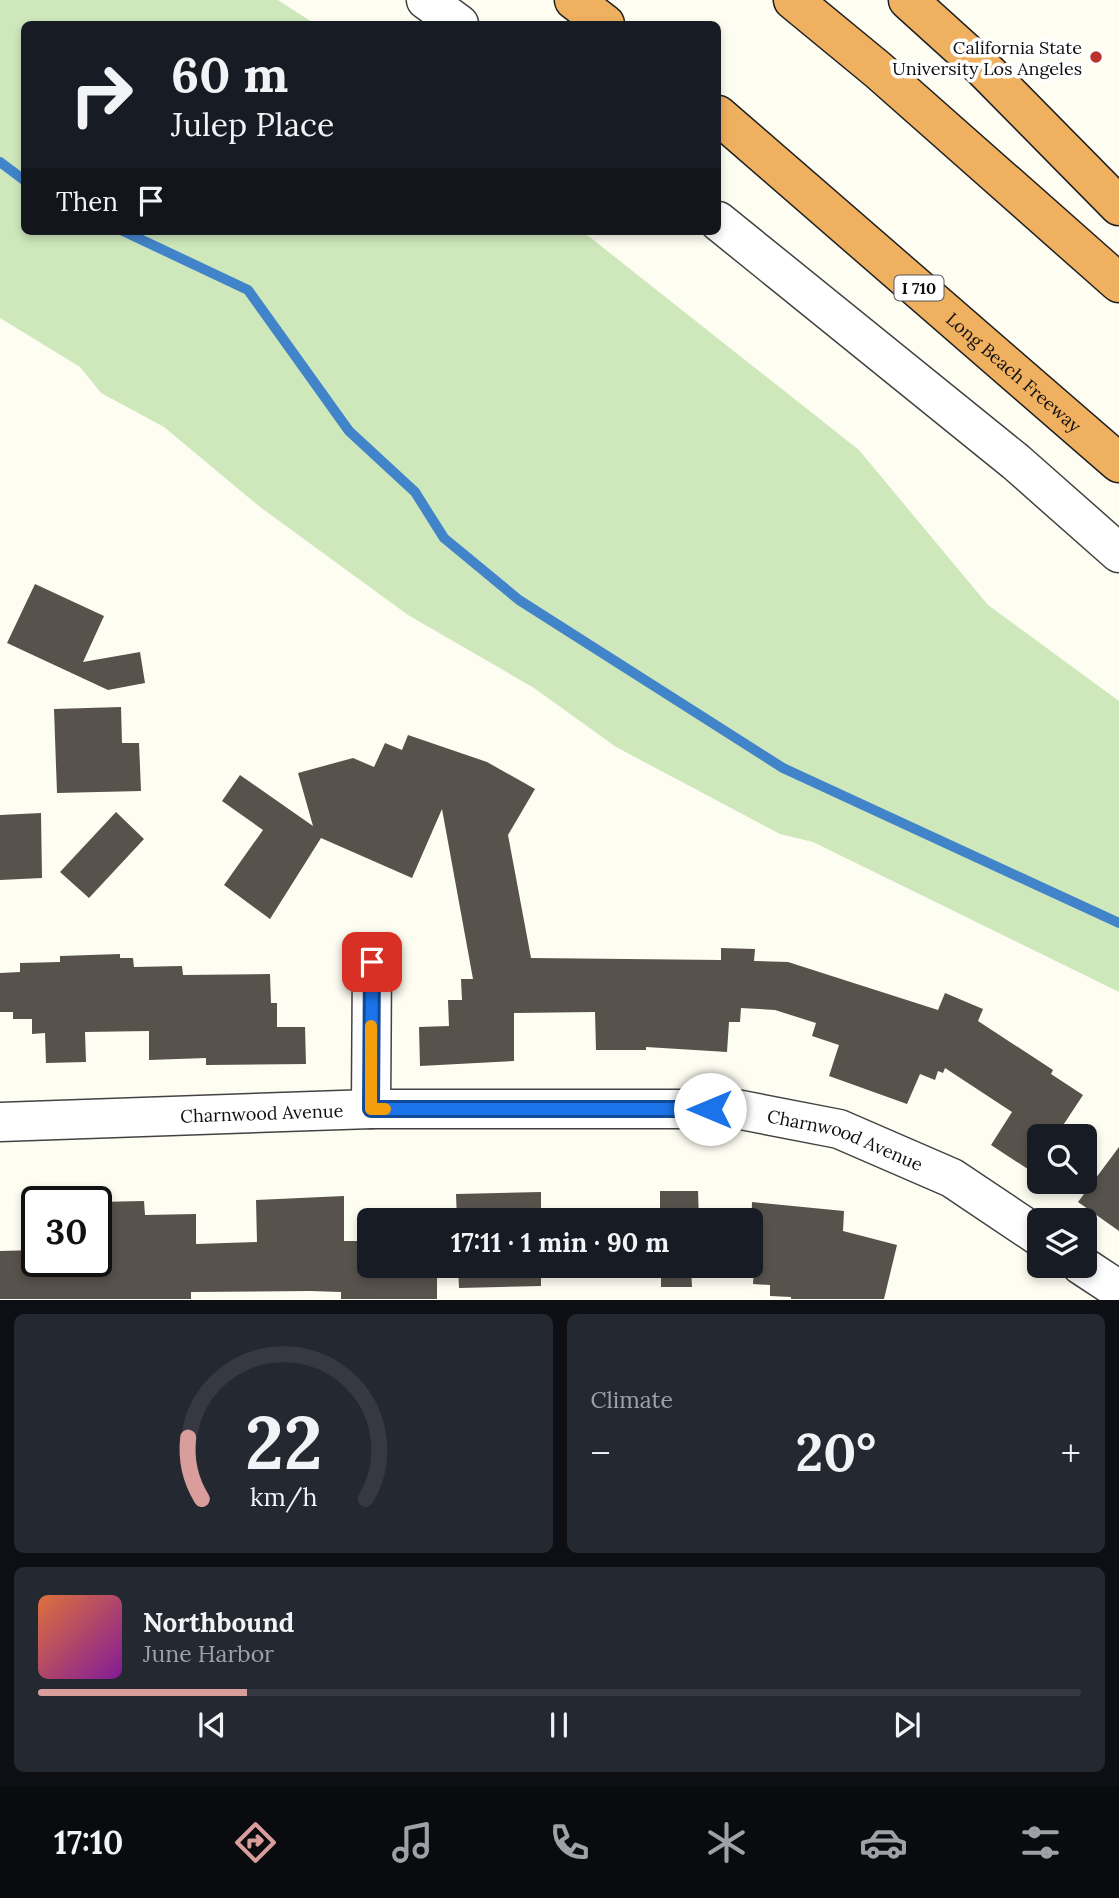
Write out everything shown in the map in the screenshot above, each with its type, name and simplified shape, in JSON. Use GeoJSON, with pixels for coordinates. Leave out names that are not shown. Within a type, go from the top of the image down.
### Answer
{"type":"FeatureCollection","features":[{"type":"Feature","properties":{"kind":"highway"},"geometry":{"type":"LineString","coordinates":[[574,0],[601,21]]}},
{"type":"Feature","properties":{"kind":"highway"},"geometry":{"type":"LineString","coordinates":[[793,0],[878,70],[1119,283]]}},
{"type":"Feature","properties":{"kind":"highway"},"geometry":{"type":"LineString","coordinates":[[908,0],[982,67],[1119,206]]}},
{"type":"Feature","properties":{"kind":"highway","name":"Long Beach Freeway"},"geometry":{"type":"LineString","coordinates":[[721,118],[1119,463]]}},
{"type":"Feature","properties":{"kind":"street"},"geometry":{"type":"LineString","coordinates":[[426,0],[455,21]]}},
{"type":"Feature","properties":{"kind":"street"},"geometry":{"type":"LineString","coordinates":[[721,224],[1016,462],[1119,553]]}},
{"type":"Feature","properties":{"kind":"street"},"geometry":{"type":"LineString","coordinates":[[371,1109],[372,962]]}},
{"type":"Feature","properties":{"kind":"street","name":"Charnwood Avenue"},"geometry":{"type":"LineString","coordinates":[[0,1122],[371,1109],[736,1109],[839,1129],[952,1178],[1027,1228]]}},
{"type":"Feature","properties":{"kind":"street"},"geometry":{"type":"LineString","coordinates":[[1097,1276],[1119,1290]]}},
{"type":"Feature","properties":{"kind":"green space"},"geometry":{"type":"Polygon","coordinates":[[[0,0],[278,0],[310,21],[21,21],[21,235],[587,235],[859,450],[988,605],[1119,701],[1119,992],[813,842],[780,834],[616,747],[534,688],[408,615],[260,507],[164,427],[101,393],[80,367],[0,318],[0,0]]]}},
{"type":"Feature","properties":{"kind":"building"},"geometry":{"type":"Polygon","coordinates":[[[35,584],[104,616],[83,662],[140,652],[145,683],[108,690],[7,643],[35,584]]]}},
{"type":"Feature","properties":{"kind":"building"},"geometry":{"type":"Polygon","coordinates":[[[121,707],[122,743],[139,743],[141,791],[57,793],[54,709],[121,707]]]}},
{"type":"Feature","properties":{"kind":"building"},"geometry":{"type":"Polygon","coordinates":[[[408,735],[487,762],[535,789],[508,835],[531,958],[721,960],[721,948],[755,949],[754,961],[788,962],[938,1010],[945,993],[983,1009],[978,1021],[1053,1070],[1051,1074],[1083,1095],[1064,1124],[1027,1124],[1027,1169],[991,1145],[1012,1112],[945,1068],[943,1073],[938,1071],[935,1080],[920,1074],[907,1104],[829,1076],[839,1045],[812,1036],[816,1023],[775,1010],[741,1008],[740,1022],[729,1022],[727,1052],[646,1047],[646,1050],[596,1050],[595,1012],[514,1013],[514,1061],[420,1066],[419,1027],[449,1026],[448,1000],[462,1000],[461,979],[473,979],[442,809],[412,878],[321,838],[270,919],[224,885],[263,830],[222,801],[240,775],[313,826],[298,773],[353,758],[374,767],[385,743],[402,750],[408,735]]]}},
{"type":"Feature","properties":{"kind":"building"},"geometry":{"type":"Polygon","coordinates":[[[116,812],[144,839],[89,898],[60,872],[116,812]]]}},
{"type":"Feature","properties":{"kind":"building"},"geometry":{"type":"Polygon","coordinates":[[[41,813],[42,878],[0,880],[0,815],[41,813]]]}},
{"type":"Feature","properties":{"kind":"building"},"geometry":{"type":"Polygon","coordinates":[[[120,954],[120,958],[133,958],[134,967],[182,966],[183,975],[270,974],[271,1003],[277,1003],[277,1027],[305,1027],[306,1064],[206,1065],[206,1058],[149,1060],[149,1031],[85,1032],[86,1062],[46,1063],[45,1033],[32,1034],[32,1019],[13,1019],[13,1012],[0,1012],[0,973],[20,972],[20,963],[60,962],[60,956],[120,954]]]}},
{"type":"Feature","properties":{"kind":"building"},"geometry":{"type":"Polygon","coordinates":[[[1119,1147],[1119,1231],[1097,1215],[1097,1208],[1086,1208],[1078,1202],[1084,1194],[1097,1194],[1097,1177],[1119,1147]]]}},
{"type":"Feature","properties":{"kind":"building"},"geometry":{"type":"Polygon","coordinates":[[[660,1191],[698,1191],[699,1208],[660,1208],[660,1191]]]}},
{"type":"Feature","properties":{"kind":"building"},"geometry":{"type":"Polygon","coordinates":[[[541,1192],[541,1208],[457,1208],[456,1194],[541,1192]]]}},
{"type":"Feature","properties":{"kind":"building"},"geometry":{"type":"Polygon","coordinates":[[[344,1196],[344,1241],[357,1241],[357,1278],[437,1278],[437,1299],[341,1299],[341,1292],[310,1291],[191,1292],[191,1299],[0,1299],[0,1251],[21,1250],[21,1277],[112,1277],[112,1202],[144,1201],[145,1215],[196,1214],[196,1244],[257,1242],[256,1200],[344,1196]]]}},
{"type":"Feature","properties":{"kind":"building"},"geometry":{"type":"Polygon","coordinates":[[[752,1202],[844,1211],[843,1231],[897,1245],[884,1299],[791,1299],[770,1296],[770,1285],[753,1284],[753,1278],[763,1278],[763,1208],[752,1208],[752,1202]]]}},
{"type":"Feature","properties":{"kind":"building"},"geometry":{"type":"Polygon","coordinates":[[[459,1278],[541,1278],[541,1286],[459,1288],[459,1278]]]}},
{"type":"Feature","properties":{"kind":"building"},"geometry":{"type":"Polygon","coordinates":[[[661,1278],[692,1278],[692,1287],[661,1287],[661,1278]]]}},
{"type":"Feature","properties":{"kind":"waterway"},"geometry":{"type":"LineString","coordinates":[[0,162],[21,178]]}},
{"type":"Feature","properties":{"kind":"waterway"},"geometry":{"type":"LineString","coordinates":[[131,235],[248,290],[349,431],[415,492],[444,538],[519,600],[783,768],[1119,923]]}},
{"type":"Feature","properties":{"kind":"slow traffic"},"geometry":{"type":"LineString","coordinates":[[371,1026],[371,1109],[385,1109]]}},
{"type":"Feature","properties":{"kind":"place","name":"California State University Los Angeles"},"geometry":{"type":"Point","coordinates":[1096,57]}},
{"type":"Feature","properties":{"kind":"route"},"geometry":{"type":"LineString","coordinates":[[372,962],[371,1109],[710,1109]]}}]}
